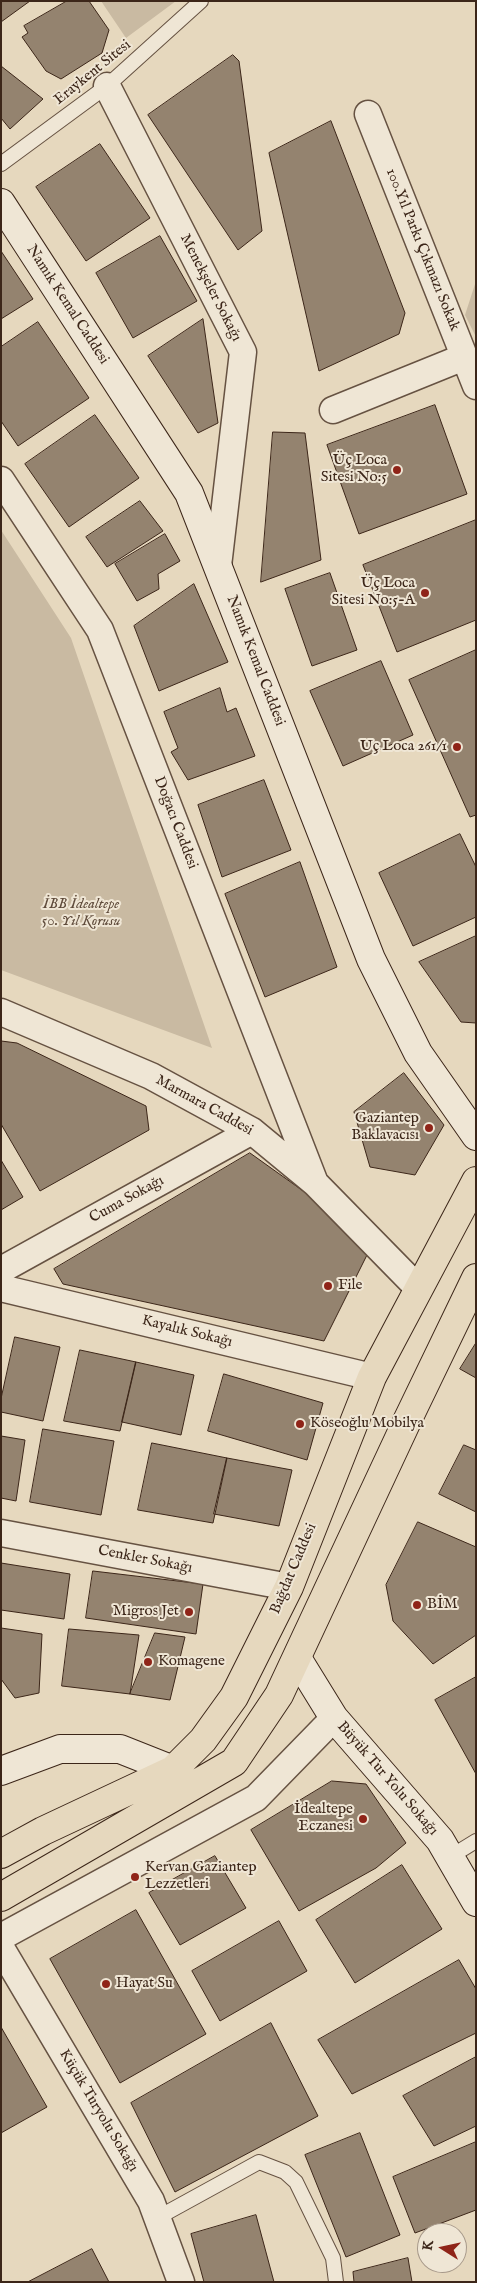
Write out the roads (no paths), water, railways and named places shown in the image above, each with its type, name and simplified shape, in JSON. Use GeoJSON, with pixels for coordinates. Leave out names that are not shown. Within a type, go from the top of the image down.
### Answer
{"type":"FeatureCollection","features":[{"type":"Feature","properties":{"kind":"main road","name":"Bağdat Caddesi"},"geometry":{"type":"LineString","coordinates":[[1,1854],[43,1831],[173,1770],[203,1740],[234,1697],[289,1586],[372,1377],[476,1181]]}},
{"type":"Feature","properties":{"kind":"main road"},"geometry":{"type":"LineString","coordinates":[[1,1897],[234,1762],[279,1695],[408,1419],[475,1282]]}},
{"type":"Feature","properties":{"kind":"street","name":"Menekşeler Sokağı"},"geometry":{"type":"LineString","coordinates":[[108,86],[243,352],[218,566]]}},
{"type":"Feature","properties":{"kind":"street","name":"100.Yıl Parkı Çıkmazı Sokak"},"geometry":{"type":"LineString","coordinates":[[368,114],[476,386]]}},
{"type":"Feature","properties":{"kind":"street","name":"Namık Kemal Caddesi"},"geometry":{"type":"LineString","coordinates":[[1,204],[189,493],[371,959],[418,1053],[476,1136]]}},
{"type":"Feature","properties":{"kind":"street"},"geometry":{"type":"LineString","coordinates":[[333,410],[464,357]]}},
{"type":"Feature","properties":{"kind":"street","name":"Doğacı Caddesi"},"geometry":{"type":"LineString","coordinates":[[1,480],[100,630],[315,1183]]}},
{"type":"Feature","properties":{"kind":"street","name":"Marmara Caddesi"},"geometry":{"type":"LineString","coordinates":[[1,1012],[151,1076],[252,1130],[315,1183],[418,1288]]}},
{"type":"Feature","properties":{"kind":"street","name":"Cuma Sokağı"},"geometry":{"type":"LineString","coordinates":[[1,1270],[252,1130]]}},
{"type":"Feature","properties":{"kind":"street","name":"Kayalık Sokağı"},"geometry":{"type":"LineString","coordinates":[[1,1288],[372,1377]]}},
{"type":"Feature","properties":{"kind":"street","name":"Cenkler Sokağı"},"geometry":{"type":"LineString","coordinates":[[1,1533],[289,1586]]}},
{"type":"Feature","properties":{"kind":"street","name":"Büyük Tur Yolu Sokağı"},"geometry":{"type":"LineString","coordinates":[[297,1658],[334,1718],[440,1840],[476,1902]]}},
{"type":"Feature","properties":{"kind":"street"},"geometry":{"type":"LineString","coordinates":[[1,1937],[256,1798],[334,1718]]}},
{"type":"Feature","properties":{"kind":"street"},"geometry":{"type":"LineString","coordinates":[[1,1771],[60,1749],[120,1749],[173,1770]]}},
{"type":"Feature","properties":{"kind":"street","name":"Küçük Turyolu Sokağı"},"geometry":{"type":"LineString","coordinates":[[1,1948],[152,2202],[181,2282]]}},
{"type":"Feature","properties":{"kind":"lane","name":"Eraykent Sitesi"},"geometry":{"type":"LineString","coordinates":[[1,164],[108,86],[201,1]]}},
{"type":"Feature","properties":{"kind":"lane"},"geometry":{"type":"LineString","coordinates":[[450,1857],[476,1841]]}},
{"type":"Feature","properties":{"kind":"lane"},"geometry":{"type":"LineString","coordinates":[[157,2218],[259,2162],[285,2172],[296,2182],[333,2258],[336,2282]]}},
{"type":"Feature","properties":{"kind":"place","name":"Üç Loca Sitesi No:5"},"geometry":{"type":"Point","coordinates":[397,470]}},
{"type":"Feature","properties":{"kind":"place","name":"Üç Loca Sitesi No:5-A"},"geometry":{"type":"Point","coordinates":[425,593]}},
{"type":"Feature","properties":{"kind":"place","name":"Uç Loca 261/1"},"geometry":{"type":"Point","coordinates":[457,747]}},
{"type":"Feature","properties":{"kind":"place","name":"Gaziantep Baklavacısı"},"geometry":{"type":"Point","coordinates":[429,1128]}},
{"type":"Feature","properties":{"kind":"place","name":"File"},"geometry":{"type":"Point","coordinates":[328,1286]}},
{"type":"Feature","properties":{"kind":"place","name":"Köseoğlu Mobilya"},"geometry":{"type":"Point","coordinates":[300,1424]}},
{"type":"Feature","properties":{"kind":"place","name":"BİM"},"geometry":{"type":"Point","coordinates":[417,1605]}},
{"type":"Feature","properties":{"kind":"place","name":"Migros Jet"},"geometry":{"type":"Point","coordinates":[189,1612]}},
{"type":"Feature","properties":{"kind":"place","name":"Komagene"},"geometry":{"type":"Point","coordinates":[148,1662]}},
{"type":"Feature","properties":{"kind":"place","name":"İdealtepe Eczanesi"},"geometry":{"type":"Point","coordinates":[363,1819]}},
{"type":"Feature","properties":{"kind":"place","name":"Kervan Gaziantep Lezzetleri"},"geometry":{"type":"Point","coordinates":[135,1877]}},
{"type":"Feature","properties":{"kind":"place","name":"Hayat Su"},"geometry":{"type":"Point","coordinates":[106,1984]}},
{"type":"Feature","properties":{"kind":"park label","name":"İBB İdealtepe 50. Yıl Korusu"},"geometry":{"type":"Point","coordinates":[81,914]}}]}
